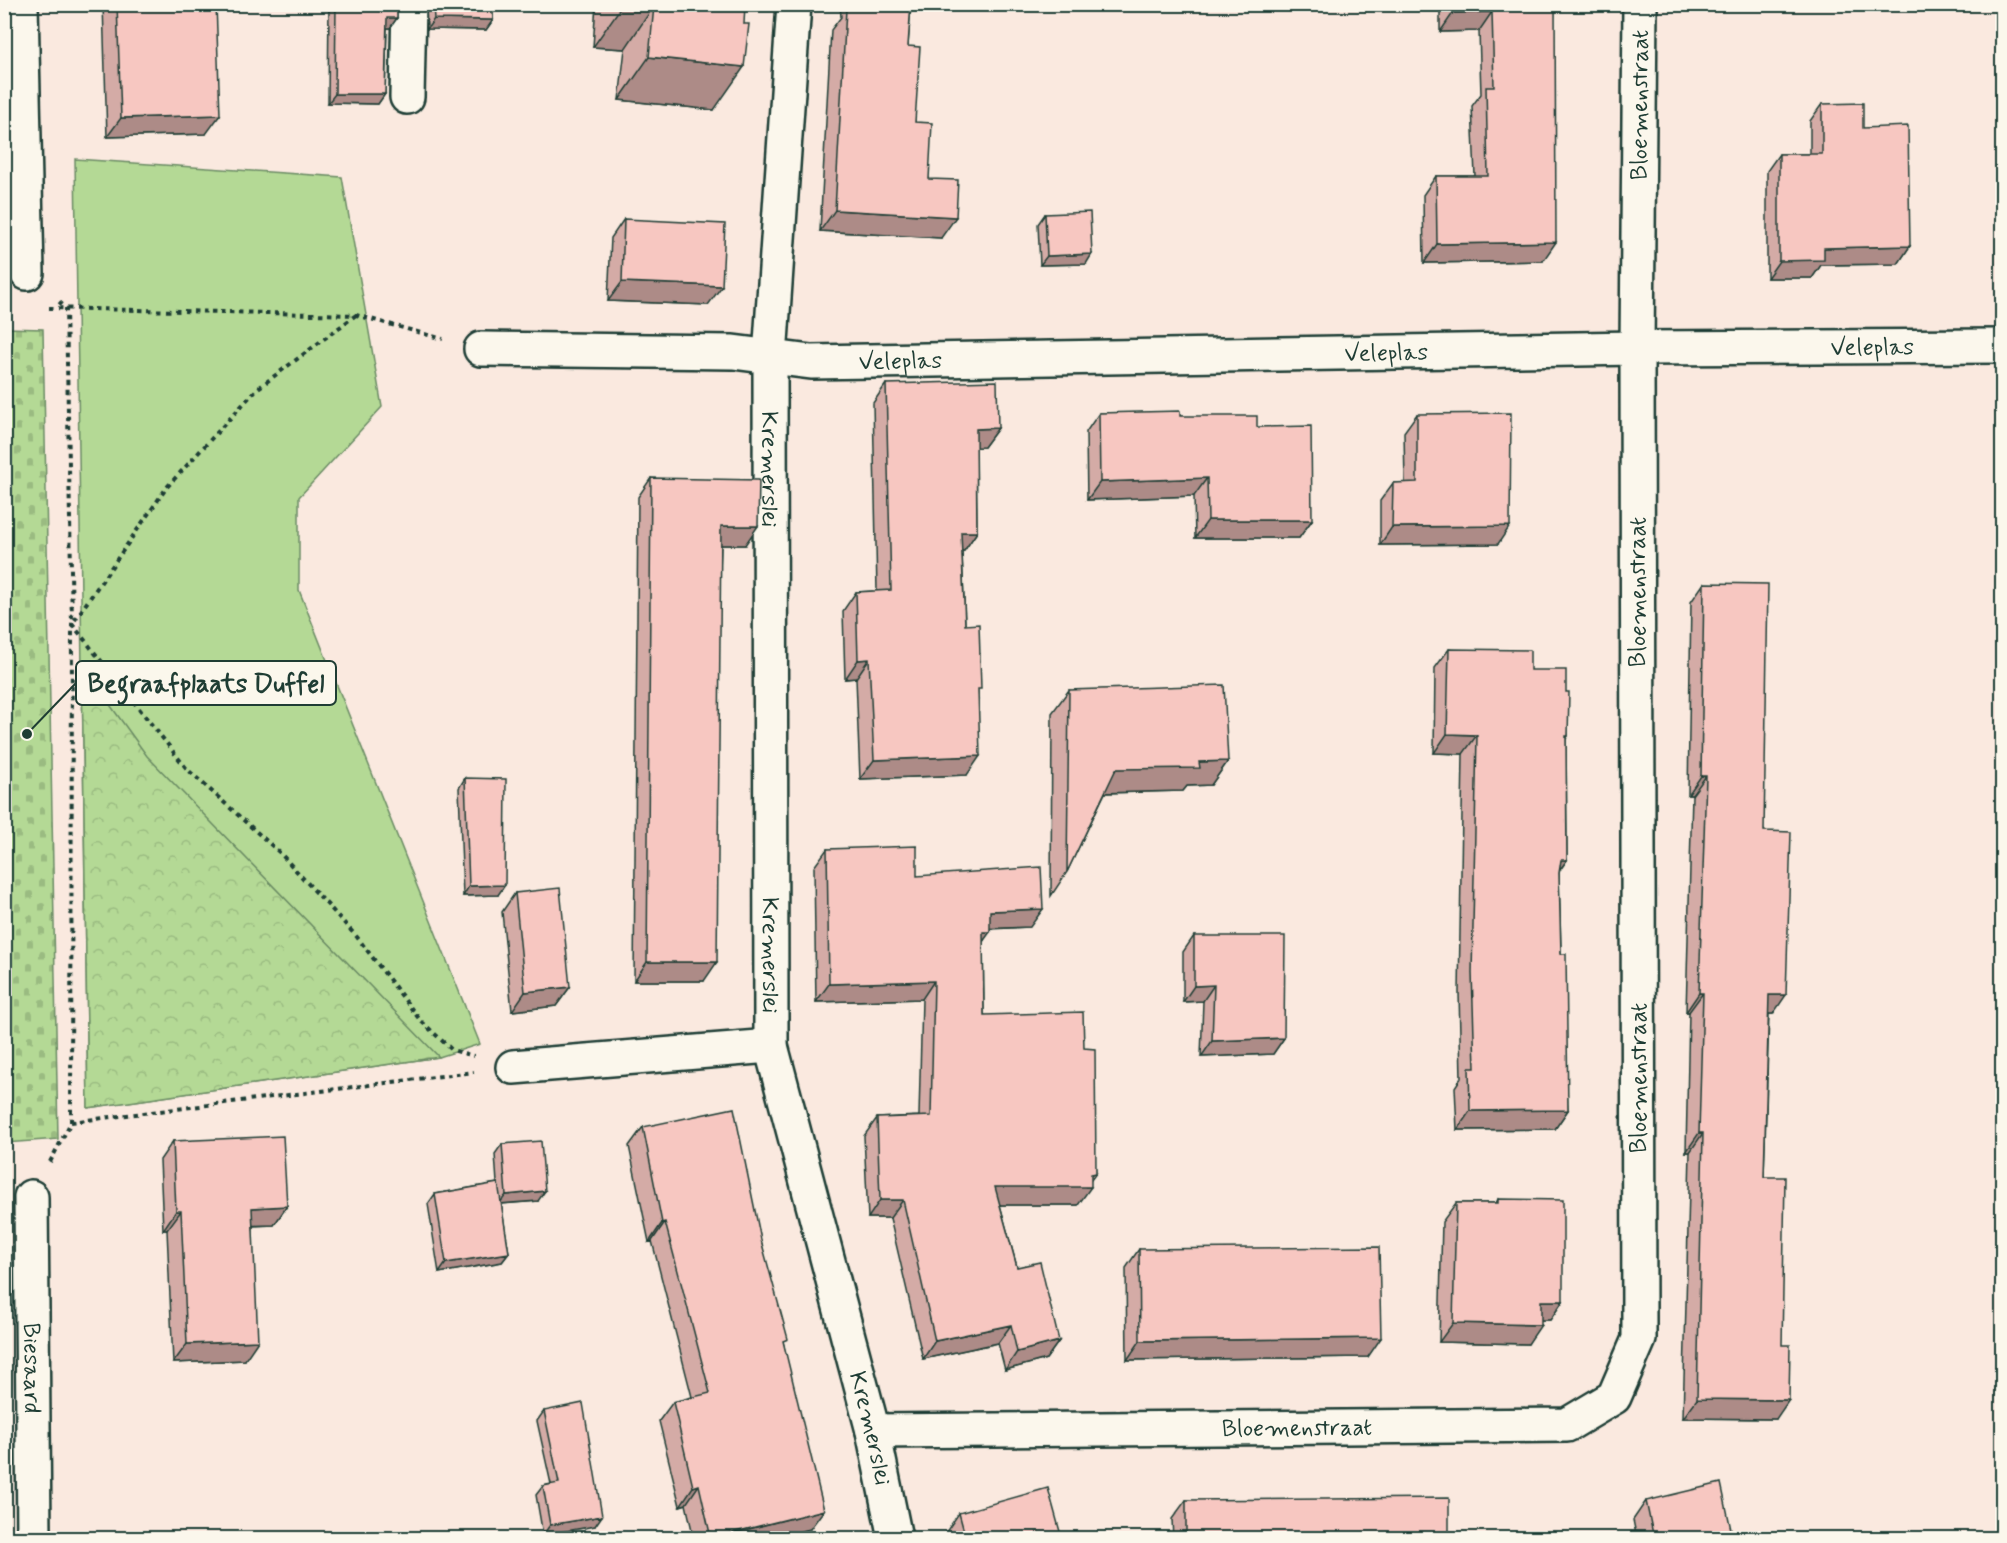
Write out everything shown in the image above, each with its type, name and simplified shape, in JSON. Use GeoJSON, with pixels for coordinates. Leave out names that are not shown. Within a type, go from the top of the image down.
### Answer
{"type":"FeatureCollection","features":[{"type":"Feature","properties":{"kind":"street"},"geometry":{"type":"LineString","coordinates":[[21,4],[14,101],[27,273]]}},
{"type":"Feature","properties":{"kind":"street"},"geometry":{"type":"LineString","coordinates":[[407,97],[409,4]]}},
{"type":"Feature","properties":{"kind":"street","name":"Kremerslei"},"geometry":{"type":"LineString","coordinates":[[794,4],[770,357],[771,1046],[873,1431],[895,1539]]}},
{"type":"Feature","properties":{"kind":"street","name":"Bloemenstraat"},"geometry":{"type":"LineString","coordinates":[[873,1431],[1567,1425],[1614,1397],[1639,1339],[1637,348],[1640,4]]}},
{"type":"Feature","properties":{"kind":"street","name":"Veleplas"},"geometry":{"type":"LineString","coordinates":[[770,357],[811,362],[1637,348],[2002,346]]}},
{"type":"Feature","properties":{"kind":"street"},"geometry":{"type":"LineString","coordinates":[[481,349],[733,352],[770,357]]}},
{"type":"Feature","properties":{"kind":"street"},"geometry":{"type":"LineString","coordinates":[[513,1067],[771,1046]]}},
{"type":"Feature","properties":{"kind":"street","name":"Biesaard"},"geometry":{"type":"LineString","coordinates":[[31,1197],[34,1539]]}},
{"type":"Feature","properties":{"kind":"path"},"geometry":{"type":"LineString","coordinates":[[27,273],[66,308],[356,315],[481,349]]}},
{"type":"Feature","properties":{"kind":"path"},"geometry":{"type":"LineString","coordinates":[[31,1197],[71,1122],[72,624],[66,308]]}},
{"type":"Feature","properties":{"kind":"path"},"geometry":{"type":"LineString","coordinates":[[72,624],[168,487],[256,389],[356,315]]}},
{"type":"Feature","properties":{"kind":"path"},"geometry":{"type":"LineString","coordinates":[[72,624],[187,769],[280,853],[357,937],[420,1020],[452,1050],[513,1067]]}},
{"type":"Feature","properties":{"kind":"path"},"geometry":{"type":"LineString","coordinates":[[71,1122],[513,1067]]}},
{"type":"Feature","properties":{"kind":"green space"},"geometry":{"type":"Polygon","coordinates":[[[75,159],[342,177],[382,407],[299,497],[299,590],[480,1044],[439,1057],[88,1108],[75,159]]]}},
{"type":"Feature","properties":{"kind":"green space"},"geometry":{"type":"Polygon","coordinates":[[[5,328],[43,329],[58,1139],[5,1143],[5,328]]]}},
{"type":"Feature","properties":{"kind":"green space"},"geometry":{"type":"Polygon","coordinates":[[[82,666],[147,756],[439,1057],[88,1108],[82,666]]]}},
{"type":"Feature","properties":{"kind":"building"},"geometry":{"type":"Polygon","coordinates":[[[117,4],[216,4],[220,115],[121,118],[117,4]]]}},
{"type":"Feature","properties":{"kind":"building"},"geometry":{"type":"Polygon","coordinates":[[[336,4],[397,4],[397,18],[387,18],[385,94],[335,94],[336,4]]]}},
{"type":"Feature","properties":{"kind":"building"},"geometry":{"type":"Polygon","coordinates":[[[433,4],[493,4],[493,20],[434,19],[433,4]]]}},
{"type":"Feature","properties":{"kind":"building"},"geometry":{"type":"Polygon","coordinates":[[[623,4],[745,4],[744,24],[749,24],[744,67],[649,57],[654,6],[623,4]]]}},
{"type":"Feature","properties":{"kind":"building"},"geometry":{"type":"Polygon","coordinates":[[[856,4],[911,4],[908,46],[920,47],[915,122],[932,123],[929,179],[958,180],[956,217],[835,210],[846,9],[856,9],[856,4]]]}},
{"type":"Feature","properties":{"kind":"building"},"geometry":{"type":"Polygon","coordinates":[[[1453,4],[1555,4],[1556,242],[1437,244],[1436,176],[1488,176],[1486,87],[1494,87],[1492,12],[1453,13],[1453,4]]]}},
{"type":"Feature","properties":{"kind":"building"},"geometry":{"type":"Polygon","coordinates":[[[1863,103],[1863,128],[1908,126],[1910,246],[1824,248],[1824,260],[1779,261],[1779,154],[1822,154],[1822,104],[1863,103]]]}},
{"type":"Feature","properties":{"kind":"building"},"geometry":{"type":"Polygon","coordinates":[[[1090,212],[1092,254],[1047,256],[1045,214],[1090,212]]]}},
{"type":"Feature","properties":{"kind":"building"},"geometry":{"type":"Polygon","coordinates":[[[624,219],[725,224],[722,286],[622,282],[624,219]]]}},
{"type":"Feature","properties":{"kind":"building"},"geometry":{"type":"Polygon","coordinates":[[[997,381],[998,428],[976,429],[977,532],[961,532],[965,625],[979,624],[980,756],[874,760],[869,659],[858,660],[856,592],[891,590],[886,384],[997,381]]]}},
{"type":"Feature","properties":{"kind":"building"},"geometry":{"type":"Polygon","coordinates":[[[1180,411],[1180,416],[1257,416],[1257,427],[1311,426],[1312,520],[1208,520],[1207,478],[1100,482],[1099,413],[1180,411]]]}},
{"type":"Feature","properties":{"kind":"building"},"geometry":{"type":"Polygon","coordinates":[[[1511,413],[1510,526],[1392,527],[1393,483],[1417,482],[1417,414],[1511,413]]]}},
{"type":"Feature","properties":{"kind":"building"},"geometry":{"type":"Polygon","coordinates":[[[651,478],[759,480],[758,526],[721,526],[717,962],[647,962],[651,478]]]}},
{"type":"Feature","properties":{"kind":"building"},"geometry":{"type":"Polygon","coordinates":[[[1704,583],[1768,584],[1764,831],[1791,832],[1786,995],[1769,995],[1764,1177],[1785,1177],[1782,1345],[1790,1345],[1789,1400],[1697,1399],[1703,1133],[1699,1133],[1703,993],[1699,993],[1706,776],[1701,776],[1704,583]]]}},
{"type":"Feature","properties":{"kind":"building"},"geometry":{"type":"Polygon","coordinates":[[[1449,649],[1530,650],[1530,670],[1566,670],[1566,692],[1569,692],[1568,736],[1566,736],[1567,860],[1561,860],[1559,873],[1561,954],[1566,954],[1568,1110],[1470,1111],[1469,1068],[1475,1068],[1472,973],[1477,735],[1447,734],[1449,649]]]}},
{"type":"Feature","properties":{"kind":"building"},"geometry":{"type":"Polygon","coordinates":[[[1224,685],[1228,761],[1199,762],[1200,768],[1116,769],[1067,872],[1069,690],[1224,685]]]}},
{"type":"Feature","properties":{"kind":"building"},"geometry":{"type":"Polygon","coordinates":[[[465,778],[506,779],[505,885],[469,886],[465,778]]]}},
{"type":"Feature","properties":{"kind":"building"},"geometry":{"type":"Polygon","coordinates":[[[917,846],[917,876],[1041,867],[1043,909],[990,911],[990,932],[983,932],[984,1015],[1083,1012],[1084,1048],[1095,1049],[1096,1173],[1091,1174],[1091,1187],[995,1187],[1017,1267],[1040,1262],[1059,1341],[1017,1352],[1011,1325],[935,1341],[903,1200],[880,1200],[877,1118],[931,1116],[934,981],[829,984],[827,849],[917,846]]]}},
{"type":"Feature","properties":{"kind":"building"},"geometry":{"type":"Polygon","coordinates":[[[560,888],[570,987],[525,992],[515,893],[560,888]]]}},
{"type":"Feature","properties":{"kind":"building"},"geometry":{"type":"Polygon","coordinates":[[[1194,936],[1285,936],[1284,1038],[1212,1041],[1214,985],[1194,986],[1194,936]]]}},
{"type":"Feature","properties":{"kind":"building"},"geometry":{"type":"Polygon","coordinates":[[[734,1108],[761,1240],[788,1339],[783,1341],[824,1510],[711,1538],[699,1485],[693,1487],[673,1402],[710,1393],[665,1222],[662,1223],[643,1127],[734,1108]]]}},
{"type":"Feature","properties":{"kind":"building"},"geometry":{"type":"Polygon","coordinates":[[[283,1136],[287,1206],[252,1208],[258,1341],[187,1344],[181,1211],[176,1211],[173,1141],[283,1136]]]}},
{"type":"Feature","properties":{"kind":"building"},"geometry":{"type":"Polygon","coordinates":[[[541,1141],[545,1191],[506,1195],[502,1144],[541,1141]]]}},
{"type":"Feature","properties":{"kind":"building"},"geometry":{"type":"Polygon","coordinates":[[[498,1183],[509,1253],[446,1263],[435,1194],[498,1183]]]}},
{"type":"Feature","properties":{"kind":"building"},"geometry":{"type":"Polygon","coordinates":[[[1498,1199],[1563,1200],[1563,1301],[1541,1301],[1541,1325],[1453,1323],[1456,1203],[1498,1203],[1498,1199]]]}},
{"type":"Feature","properties":{"kind":"building"},"geometry":{"type":"Polygon","coordinates":[[[1379,1247],[1381,1338],[1140,1341],[1139,1249],[1379,1247]]]}},
{"type":"Feature","properties":{"kind":"building"},"geometry":{"type":"Polygon","coordinates":[[[583,1403],[602,1516],[550,1525],[543,1486],[559,1483],[544,1411],[583,1403]]]}},
{"type":"Feature","properties":{"kind":"building"},"geometry":{"type":"Polygon","coordinates":[[[1721,1483],[1733,1539],[1654,1539],[1646,1501],[1721,1483]]]}},
{"type":"Feature","properties":{"kind":"building"},"geometry":{"type":"Polygon","coordinates":[[[1048,1488],[1062,1539],[966,1539],[959,1513],[1048,1488]]]}},
{"type":"Feature","properties":{"kind":"building"},"geometry":{"type":"Polygon","coordinates":[[[1449,1498],[1449,1539],[1186,1539],[1186,1500],[1449,1498]]]}},
{"type":"Feature","properties":{"kind":"place","name":"Begraafplaats Duffel"},"geometry":{"type":"Point","coordinates":[27,734]}}]}
